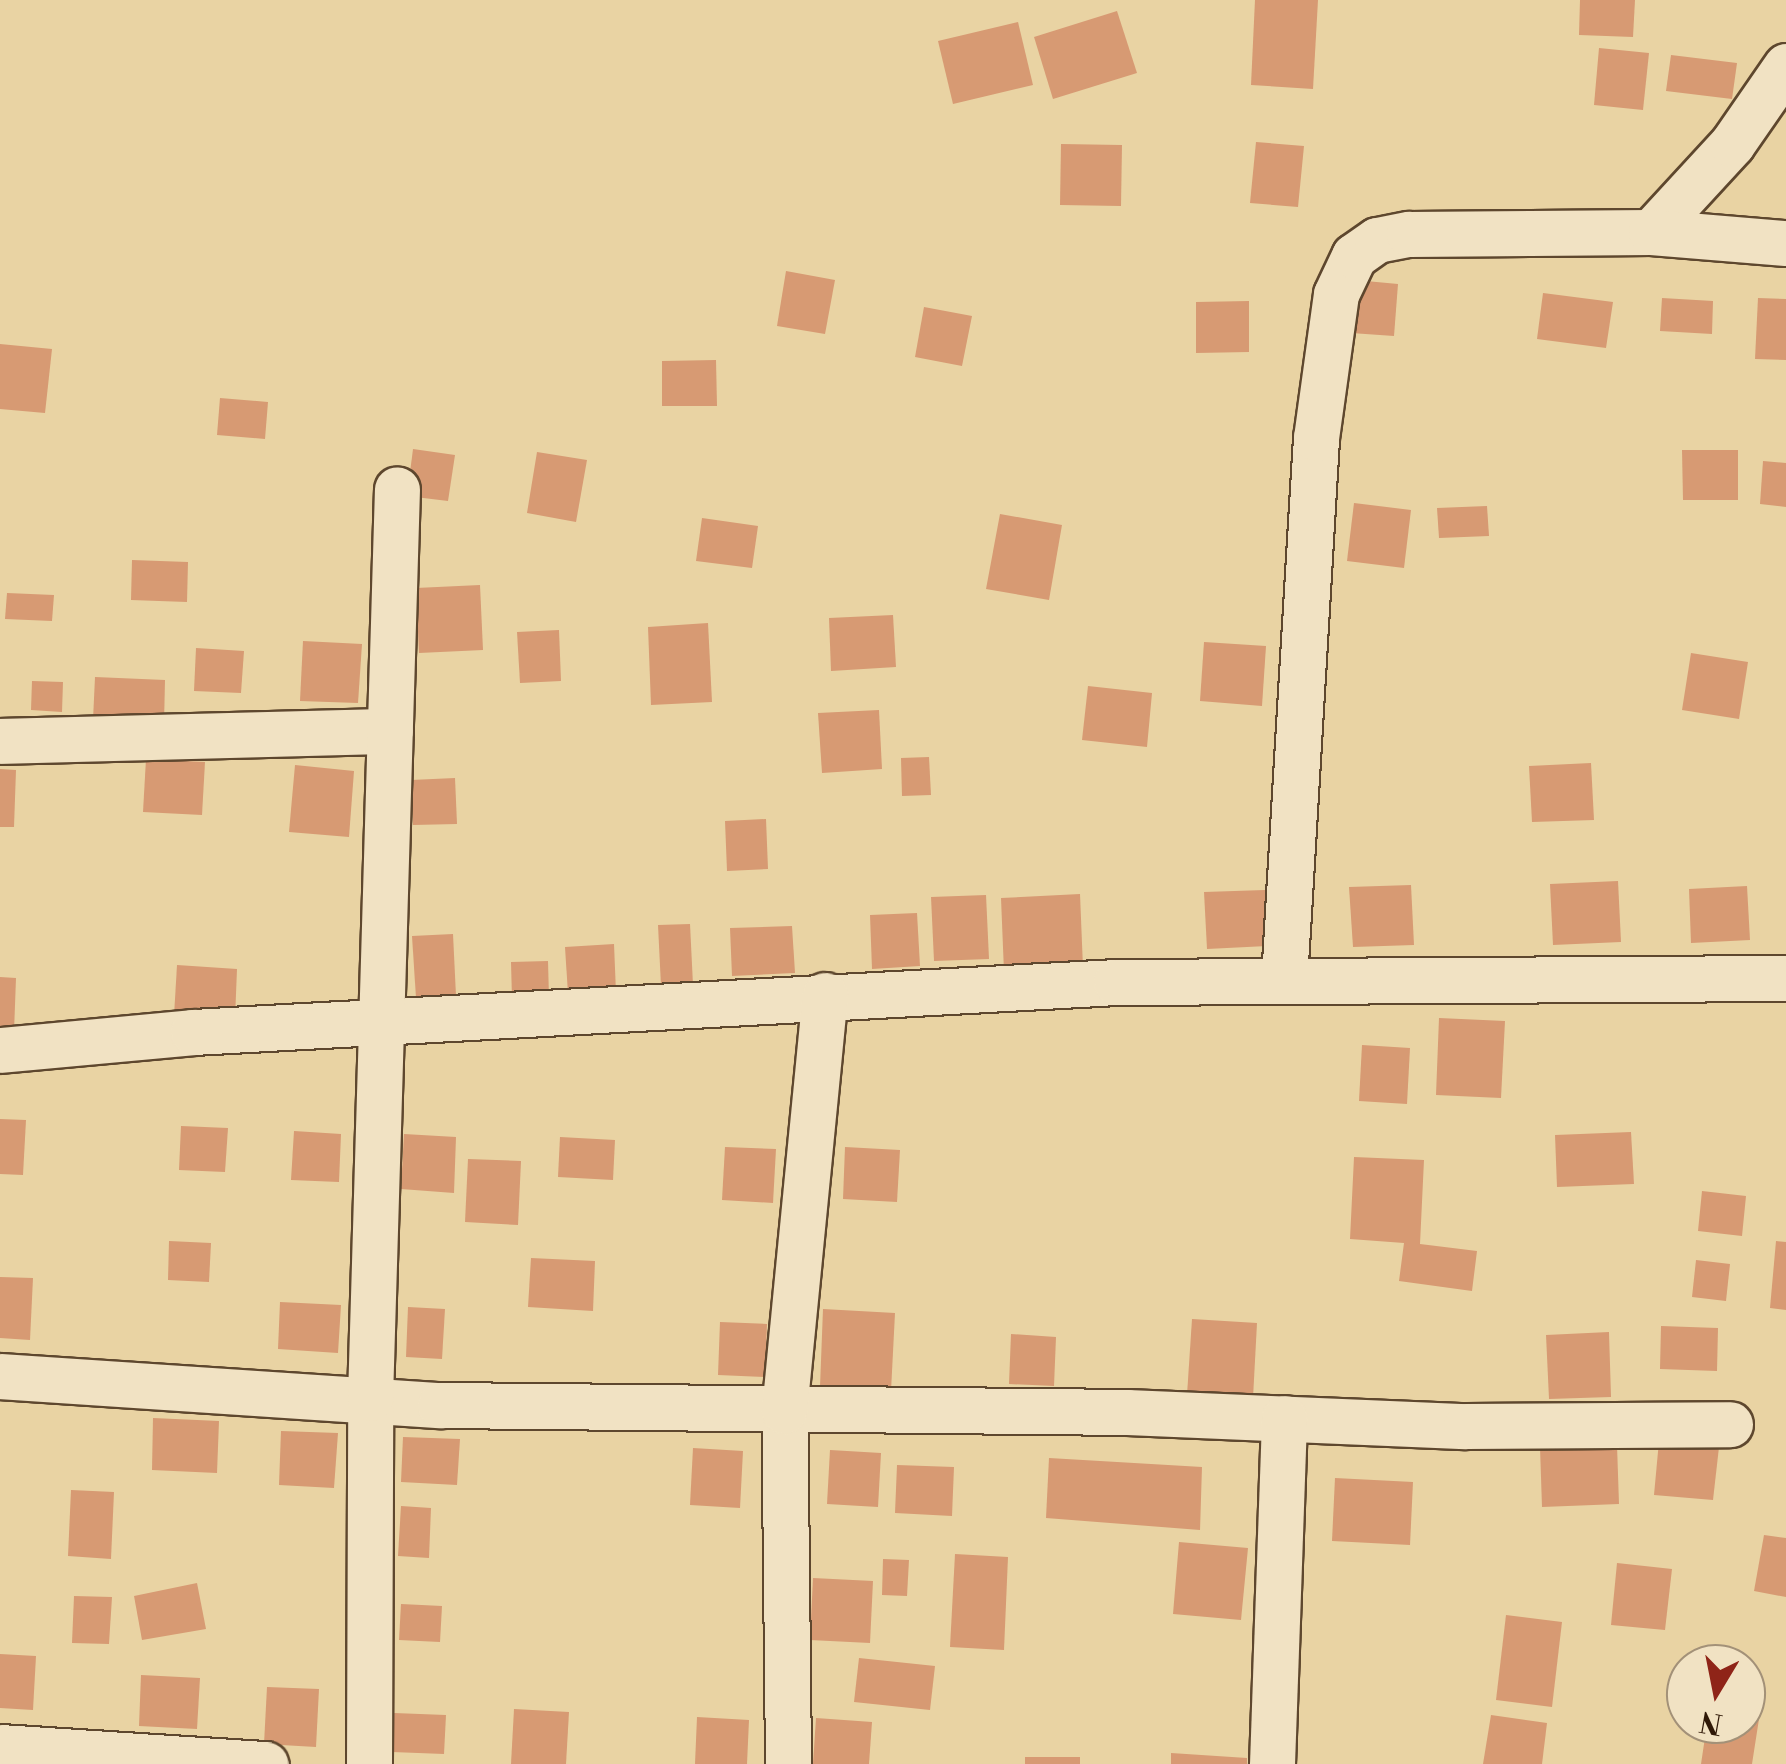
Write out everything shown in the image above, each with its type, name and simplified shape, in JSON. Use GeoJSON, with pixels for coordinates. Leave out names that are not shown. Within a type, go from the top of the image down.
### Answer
{"type":"FeatureCollection","features":[{"type":"Feature","properties":{"kind":"street"},"geometry":{"type":"LineString","coordinates":[[1651,232],[1732,144],[1786,66]]}},
{"type":"Feature","properties":{"kind":"street"},"geometry":{"type":"LineString","coordinates":[[1284,980],[1316,438],[1336,294],[1354,256],[1376,240],[1409,234],[1651,232],[1786,243]]}},
{"type":"Feature","properties":{"kind":"street"},"geometry":{"type":"LineString","coordinates":[[369,1764],[370,1398],[397,489]]}},
{"type":"Feature","properties":{"kind":"street"},"geometry":{"type":"LineString","coordinates":[[0,740],[390,731]]}},
{"type":"Feature","properties":{"kind":"street"},"geometry":{"type":"LineString","coordinates":[[0,1050],[381,1022],[825,996],[1284,980],[1786,978]]}},
{"type":"Feature","properties":{"kind":"street"},"geometry":{"type":"LineString","coordinates":[[788,1764],[784,1412],[825,996]]}},
{"type":"Feature","properties":{"kind":"street"},"geometry":{"type":"LineString","coordinates":[[0,1376],[370,1398],[784,1412],[1284,1418],[1466,1426],[1730,1424]]}},
{"type":"Feature","properties":{"kind":"street"},"geometry":{"type":"LineString","coordinates":[[1272,1764],[1284,1418]]}},
{"type":"Feature","properties":{"kind":"street"},"geometry":{"type":"LineString","coordinates":[[0,1747],[265,1764]]}},
{"type":"Feature","properties":{"kind":"building"},"geometry":{"type":"Polygon","coordinates":[[[1255,0],[1318,0],[1313,89],[1251,85],[1255,0]]]}},
{"type":"Feature","properties":{"kind":"building"},"geometry":{"type":"Polygon","coordinates":[[[1580,0],[1635,0],[1633,37],[1579,35],[1580,0]]]}},
{"type":"Feature","properties":{"kind":"building"},"geometry":{"type":"Polygon","coordinates":[[[1117,11],[1137,73],[1053,99],[1034,37],[1117,11]]]}},
{"type":"Feature","properties":{"kind":"building"},"geometry":{"type":"Polygon","coordinates":[[[1018,22],[1033,85],[953,104],[938,41],[1018,22]]]}},
{"type":"Feature","properties":{"kind":"building"},"geometry":{"type":"Polygon","coordinates":[[[1599,48],[1649,53],[1643,110],[1594,105],[1599,48]]]}},
{"type":"Feature","properties":{"kind":"building"},"geometry":{"type":"Polygon","coordinates":[[[1671,55],[1737,63],[1732,99],[1666,91],[1671,55]]]}},
{"type":"Feature","properties":{"kind":"building"},"geometry":{"type":"Polygon","coordinates":[[[1256,142],[1304,146],[1298,207],[1250,203],[1256,142]]]}},
{"type":"Feature","properties":{"kind":"building"},"geometry":{"type":"Polygon","coordinates":[[[1061,144],[1122,145],[1121,206],[1060,205],[1061,144]]]}},
{"type":"Feature","properties":{"kind":"building"},"geometry":{"type":"Polygon","coordinates":[[[786,271],[835,280],[825,334],[777,326],[786,271]]]}},
{"type":"Feature","properties":{"kind":"building"},"geometry":{"type":"Polygon","coordinates":[[[1355,280],[1398,284],[1394,336],[1351,333],[1355,280]]]}},
{"type":"Feature","properties":{"kind":"building"},"geometry":{"type":"Polygon","coordinates":[[[1543,293],[1613,302],[1606,348],[1537,339],[1543,293]]]}},
{"type":"Feature","properties":{"kind":"building"},"geometry":{"type":"Polygon","coordinates":[[[1662,298],[1713,301],[1712,334],[1660,331],[1662,298]]]}},
{"type":"Feature","properties":{"kind":"building"},"geometry":{"type":"Polygon","coordinates":[[[1758,298],[1786,299],[1786,360],[1755,359],[1758,298]]]}},
{"type":"Feature","properties":{"kind":"building"},"geometry":{"type":"Polygon","coordinates":[[[1249,301],[1249,352],[1196,353],[1196,302],[1249,301]]]}},
{"type":"Feature","properties":{"kind":"building"},"geometry":{"type":"Polygon","coordinates":[[[924,307],[972,316],[962,366],[915,357],[924,307]]]}},
{"type":"Feature","properties":{"kind":"building"},"geometry":{"type":"Polygon","coordinates":[[[0,344],[52,349],[45,413],[0,409],[0,344]]]}},
{"type":"Feature","properties":{"kind":"building"},"geometry":{"type":"Polygon","coordinates":[[[716,360],[717,406],[662,406],[662,361],[716,360]]]}},
{"type":"Feature","properties":{"kind":"building"},"geometry":{"type":"Polygon","coordinates":[[[220,398],[268,402],[265,439],[217,435],[220,398]]]}},
{"type":"Feature","properties":{"kind":"building"},"geometry":{"type":"Polygon","coordinates":[[[413,449],[455,455],[448,501],[407,496],[413,449]]]}},
{"type":"Feature","properties":{"kind":"building"},"geometry":{"type":"Polygon","coordinates":[[[1682,450],[1738,450],[1738,500],[1683,500],[1682,450]]]}},
{"type":"Feature","properties":{"kind":"building"},"geometry":{"type":"Polygon","coordinates":[[[537,452],[587,460],[576,522],[527,513],[537,452]]]}},
{"type":"Feature","properties":{"kind":"building"},"geometry":{"type":"Polygon","coordinates":[[[1763,461],[1786,463],[1786,507],[1760,504],[1763,461]]]}},
{"type":"Feature","properties":{"kind":"building"},"geometry":{"type":"Polygon","coordinates":[[[1354,503],[1411,510],[1404,568],[1347,561],[1354,503]]]}},
{"type":"Feature","properties":{"kind":"building"},"geometry":{"type":"Polygon","coordinates":[[[1487,506],[1489,536],[1439,538],[1437,508],[1487,506]]]}},
{"type":"Feature","properties":{"kind":"building"},"geometry":{"type":"Polygon","coordinates":[[[1000,514],[1062,525],[1049,600],[986,589],[1000,514]]]}},
{"type":"Feature","properties":{"kind":"building"},"geometry":{"type":"Polygon","coordinates":[[[702,518],[758,526],[752,568],[696,561],[702,518]]]}},
{"type":"Feature","properties":{"kind":"building"},"geometry":{"type":"Polygon","coordinates":[[[132,560],[188,562],[187,602],[131,600],[132,560]]]}},
{"type":"Feature","properties":{"kind":"building"},"geometry":{"type":"Polygon","coordinates":[[[480,585],[483,650],[419,653],[416,588],[480,585]]]}},
{"type":"Feature","properties":{"kind":"building"},"geometry":{"type":"Polygon","coordinates":[[[7,593],[54,595],[52,621],[5,619],[7,593]]]}},
{"type":"Feature","properties":{"kind":"building"},"geometry":{"type":"Polygon","coordinates":[[[893,615],[896,667],[831,671],[829,618],[893,615]]]}},
{"type":"Feature","properties":{"kind":"building"},"geometry":{"type":"Polygon","coordinates":[[[708,623],[712,702],[651,705],[648,627],[708,623]]]}},
{"type":"Feature","properties":{"kind":"building"},"geometry":{"type":"Polygon","coordinates":[[[559,630],[561,681],[520,683],[517,632],[559,630]]]}},
{"type":"Feature","properties":{"kind":"building"},"geometry":{"type":"Polygon","coordinates":[[[303,641],[362,644],[358,703],[300,701],[303,641]]]}},
{"type":"Feature","properties":{"kind":"building"},"geometry":{"type":"Polygon","coordinates":[[[1204,642],[1266,646],[1262,706],[1200,701],[1204,642]]]}},
{"type":"Feature","properties":{"kind":"building"},"geometry":{"type":"Polygon","coordinates":[[[196,648],[244,651],[241,693],[194,691],[196,648]]]}},
{"type":"Feature","properties":{"kind":"building"},"geometry":{"type":"Polygon","coordinates":[[[1691,653],[1748,662],[1739,719],[1682,710],[1691,653]]]}},
{"type":"Feature","properties":{"kind":"building"},"geometry":{"type":"Polygon","coordinates":[[[95,677],[165,680],[164,724],[93,720],[95,677]]]}},
{"type":"Feature","properties":{"kind":"building"},"geometry":{"type":"Polygon","coordinates":[[[32,681],[63,682],[62,712],[31,710],[32,681]]]}},
{"type":"Feature","properties":{"kind":"building"},"geometry":{"type":"Polygon","coordinates":[[[1088,686],[1152,693],[1147,747],[1082,740],[1088,686]]]}},
{"type":"Feature","properties":{"kind":"building"},"geometry":{"type":"Polygon","coordinates":[[[879,710],[882,769],[822,773],[818,713],[879,710]]]}},
{"type":"Feature","properties":{"kind":"building"},"geometry":{"type":"Polygon","coordinates":[[[929,757],[931,795],[902,796],[901,758],[929,757]]]}},
{"type":"Feature","properties":{"kind":"building"},"geometry":{"type":"Polygon","coordinates":[[[146,759],[205,762],[202,815],[143,812],[146,759]]]}},
{"type":"Feature","properties":{"kind":"building"},"geometry":{"type":"Polygon","coordinates":[[[1591,763],[1594,820],[1532,822],[1529,766],[1591,763]]]}},
{"type":"Feature","properties":{"kind":"building"},"geometry":{"type":"Polygon","coordinates":[[[295,765],[354,771],[349,837],[289,832],[295,765]]]}},
{"type":"Feature","properties":{"kind":"building"},"geometry":{"type":"Polygon","coordinates":[[[0,769],[16,770],[14,827],[0,827],[0,769]]]}},
{"type":"Feature","properties":{"kind":"building"},"geometry":{"type":"Polygon","coordinates":[[[455,778],[457,824],[413,825],[411,780],[455,778]]]}},
{"type":"Feature","properties":{"kind":"building"},"geometry":{"type":"Polygon","coordinates":[[[766,819],[768,869],[727,871],[725,821],[766,819]]]}},
{"type":"Feature","properties":{"kind":"building"},"geometry":{"type":"Polygon","coordinates":[[[1618,881],[1621,942],[1553,945],[1550,884],[1618,881]]]}},
{"type":"Feature","properties":{"kind":"building"},"geometry":{"type":"Polygon","coordinates":[[[1411,885],[1414,945],[1353,947],[1349,887],[1411,885]]]}},
{"type":"Feature","properties":{"kind":"building"},"geometry":{"type":"Polygon","coordinates":[[[1747,886],[1750,940],[1691,943],[1689,889],[1747,886]]]}},
{"type":"Feature","properties":{"kind":"building"},"geometry":{"type":"Polygon","coordinates":[[[1265,890],[1267,946],[1207,949],[1204,892],[1265,890]]]}},
{"type":"Feature","properties":{"kind":"building"},"geometry":{"type":"Polygon","coordinates":[[[1080,894],[1083,968],[1004,972],[1001,898],[1080,894]]]}},
{"type":"Feature","properties":{"kind":"building"},"geometry":{"type":"Polygon","coordinates":[[[986,895],[989,959],[934,961],[931,897],[986,895]]]}},
{"type":"Feature","properties":{"kind":"building"},"geometry":{"type":"Polygon","coordinates":[[[917,913],[920,966],[872,969],[870,915],[917,913]]]}},
{"type":"Feature","properties":{"kind":"building"},"geometry":{"type":"Polygon","coordinates":[[[690,924],[693,985],[661,986],[658,925],[690,924]]]}},
{"type":"Feature","properties":{"kind":"building"},"geometry":{"type":"Polygon","coordinates":[[[792,926],[795,973],[732,976],[730,928],[792,926]]]}},
{"type":"Feature","properties":{"kind":"building"},"geometry":{"type":"Polygon","coordinates":[[[453,934],[456,996],[416,998],[412,936],[453,934]]]}},
{"type":"Feature","properties":{"kind":"building"},"geometry":{"type":"Polygon","coordinates":[[[614,944],[616,993],[568,994],[565,947],[614,944]]]}},
{"type":"Feature","properties":{"kind":"building"},"geometry":{"type":"Polygon","coordinates":[[[548,961],[549,998],[512,999],[511,962],[548,961]]]}},
{"type":"Feature","properties":{"kind":"building"},"geometry":{"type":"Polygon","coordinates":[[[177,965],[237,969],[235,1019],[174,1016],[177,965]]]}},
{"type":"Feature","properties":{"kind":"building"},"geometry":{"type":"Polygon","coordinates":[[[0,977],[16,978],[14,1032],[0,1031],[0,977]]]}},
{"type":"Feature","properties":{"kind":"building"},"geometry":{"type":"Polygon","coordinates":[[[1439,1018],[1505,1021],[1501,1098],[1436,1095],[1439,1018]]]}},
{"type":"Feature","properties":{"kind":"building"},"geometry":{"type":"Polygon","coordinates":[[[1362,1045],[1410,1048],[1407,1104],[1359,1101],[1362,1045]]]}},
{"type":"Feature","properties":{"kind":"building"},"geometry":{"type":"Polygon","coordinates":[[[0,1119],[26,1120],[23,1175],[0,1174],[0,1119]]]}},
{"type":"Feature","properties":{"kind":"building"},"geometry":{"type":"Polygon","coordinates":[[[181,1126],[228,1128],[225,1172],[179,1170],[181,1126]]]}},
{"type":"Feature","properties":{"kind":"building"},"geometry":{"type":"Polygon","coordinates":[[[294,1131],[341,1134],[339,1182],[291,1180],[294,1131]]]}},
{"type":"Feature","properties":{"kind":"building"},"geometry":{"type":"Polygon","coordinates":[[[1631,1132],[1634,1184],[1557,1187],[1555,1135],[1631,1132]]]}},
{"type":"Feature","properties":{"kind":"building"},"geometry":{"type":"Polygon","coordinates":[[[404,1134],[456,1137],[454,1193],[401,1189],[404,1134]]]}},
{"type":"Feature","properties":{"kind":"building"},"geometry":{"type":"Polygon","coordinates":[[[560,1137],[615,1140],[613,1180],[558,1177],[560,1137]]]}},
{"type":"Feature","properties":{"kind":"building"},"geometry":{"type":"Polygon","coordinates":[[[725,1147],[776,1149],[773,1203],[722,1200],[725,1147]]]}},
{"type":"Feature","properties":{"kind":"building"},"geometry":{"type":"Polygon","coordinates":[[[845,1147],[900,1150],[897,1202],[843,1199],[845,1147]]]}},
{"type":"Feature","properties":{"kind":"building"},"geometry":{"type":"Polygon","coordinates":[[[1354,1157],[1424,1160],[1420,1244],[1477,1251],[1472,1291],[1399,1281],[1404,1243],[1350,1239],[1354,1157]]]}},
{"type":"Feature","properties":{"kind":"building"},"geometry":{"type":"Polygon","coordinates":[[[468,1159],[521,1161],[518,1225],[465,1222],[468,1159]]]}},
{"type":"Feature","properties":{"kind":"building"},"geometry":{"type":"Polygon","coordinates":[[[1702,1191],[1746,1196],[1742,1236],[1698,1231],[1702,1191]]]}},
{"type":"Feature","properties":{"kind":"building"},"geometry":{"type":"Polygon","coordinates":[[[169,1241],[211,1243],[209,1282],[168,1280],[169,1241]]]}},
{"type":"Feature","properties":{"kind":"building"},"geometry":{"type":"Polygon","coordinates":[[[1776,1241],[1786,1242],[1786,1310],[1770,1308],[1776,1241]]]}},
{"type":"Feature","properties":{"kind":"building"},"geometry":{"type":"Polygon","coordinates":[[[531,1258],[595,1261],[593,1311],[528,1307],[531,1258]]]}},
{"type":"Feature","properties":{"kind":"building"},"geometry":{"type":"Polygon","coordinates":[[[1696,1260],[1730,1264],[1726,1301],[1692,1297],[1696,1260]]]}},
{"type":"Feature","properties":{"kind":"building"},"geometry":{"type":"Polygon","coordinates":[[[0,1277],[33,1278],[30,1340],[0,1338],[0,1277]]]}},
{"type":"Feature","properties":{"kind":"building"},"geometry":{"type":"Polygon","coordinates":[[[280,1302],[341,1305],[338,1353],[278,1349],[280,1302]]]}},
{"type":"Feature","properties":{"kind":"building"},"geometry":{"type":"Polygon","coordinates":[[[408,1307],[445,1309],[442,1359],[406,1357],[408,1307]]]}},
{"type":"Feature","properties":{"kind":"building"},"geometry":{"type":"Polygon","coordinates":[[[823,1309],[895,1313],[891,1391],[820,1387],[823,1309]]]}},
{"type":"Feature","properties":{"kind":"building"},"geometry":{"type":"Polygon","coordinates":[[[1192,1319],[1257,1323],[1253,1398],[1187,1395],[1192,1319]]]}},
{"type":"Feature","properties":{"kind":"building"},"geometry":{"type":"Polygon","coordinates":[[[720,1322],[767,1324],[765,1377],[718,1375],[720,1322]]]}},
{"type":"Feature","properties":{"kind":"building"},"geometry":{"type":"Polygon","coordinates":[[[1661,1326],[1718,1328],[1717,1371],[1660,1369],[1661,1326]]]}},
{"type":"Feature","properties":{"kind":"building"},"geometry":{"type":"Polygon","coordinates":[[[1609,1332],[1611,1397],[1549,1399],[1546,1335],[1609,1332]]]}},
{"type":"Feature","properties":{"kind":"building"},"geometry":{"type":"Polygon","coordinates":[[[1011,1334],[1056,1337],[1054,1386],[1009,1384],[1011,1334]]]}},
{"type":"Feature","properties":{"kind":"building"},"geometry":{"type":"Polygon","coordinates":[[[153,1418],[219,1421],[217,1473],[152,1470],[153,1418]]]}},
{"type":"Feature","properties":{"kind":"building"},"geometry":{"type":"Polygon","coordinates":[[[281,1431],[338,1433],[334,1488],[279,1485],[281,1431]]]}},
{"type":"Feature","properties":{"kind":"building"},"geometry":{"type":"Polygon","coordinates":[[[403,1437],[460,1439],[457,1485],[401,1482],[403,1437]]]}},
{"type":"Feature","properties":{"kind":"building"},"geometry":{"type":"Polygon","coordinates":[[[1659,1441],[1719,1447],[1713,1500],[1654,1495],[1659,1441]]]}},
{"type":"Feature","properties":{"kind":"building"},"geometry":{"type":"Polygon","coordinates":[[[1617,1445],[1619,1504],[1542,1507],[1540,1447],[1617,1445]]]}},
{"type":"Feature","properties":{"kind":"building"},"geometry":{"type":"Polygon","coordinates":[[[693,1448],[743,1451],[740,1508],[690,1505],[693,1448]]]}},
{"type":"Feature","properties":{"kind":"building"},"geometry":{"type":"Polygon","coordinates":[[[830,1450],[881,1453],[878,1507],[827,1504],[830,1450]]]}},
{"type":"Feature","properties":{"kind":"building"},"geometry":{"type":"Polygon","coordinates":[[[1049,1458],[1202,1467],[1200,1530],[1046,1518],[1049,1458]]]}},
{"type":"Feature","properties":{"kind":"building"},"geometry":{"type":"Polygon","coordinates":[[[897,1465],[954,1467],[952,1516],[895,1513],[897,1465]]]}},
{"type":"Feature","properties":{"kind":"building"},"geometry":{"type":"Polygon","coordinates":[[[1335,1478],[1413,1482],[1410,1545],[1332,1541],[1335,1478]]]}},
{"type":"Feature","properties":{"kind":"building"},"geometry":{"type":"Polygon","coordinates":[[[71,1490],[114,1492],[111,1559],[68,1556],[71,1490]]]}},
{"type":"Feature","properties":{"kind":"building"},"geometry":{"type":"Polygon","coordinates":[[[401,1506],[431,1508],[429,1558],[398,1556],[401,1506]]]}},
{"type":"Feature","properties":{"kind":"building"},"geometry":{"type":"Polygon","coordinates":[[[1764,1535],[1786,1538],[1786,1597],[1754,1591],[1764,1535]]]}},
{"type":"Feature","properties":{"kind":"building"},"geometry":{"type":"Polygon","coordinates":[[[1179,1542],[1248,1548],[1241,1620],[1173,1614],[1179,1542]]]}},
{"type":"Feature","properties":{"kind":"building"},"geometry":{"type":"Polygon","coordinates":[[[955,1554],[1008,1557],[1004,1650],[950,1647],[955,1554]]]}},
{"type":"Feature","properties":{"kind":"building"},"geometry":{"type":"Polygon","coordinates":[[[883,1559],[909,1560],[907,1596],[882,1595],[883,1559]]]}},
{"type":"Feature","properties":{"kind":"building"},"geometry":{"type":"Polygon","coordinates":[[[1617,1563],[1672,1569],[1665,1630],[1611,1625],[1617,1563]]]}},
{"type":"Feature","properties":{"kind":"building"},"geometry":{"type":"Polygon","coordinates":[[[813,1578],[873,1581],[870,1643],[810,1640],[813,1578]]]}},
{"type":"Feature","properties":{"kind":"building"},"geometry":{"type":"Polygon","coordinates":[[[197,1583],[206,1629],[142,1640],[134,1596],[197,1583]]]}},
{"type":"Feature","properties":{"kind":"building"},"geometry":{"type":"Polygon","coordinates":[[[74,1596],[112,1597],[109,1644],[72,1643],[74,1596]]]}},
{"type":"Feature","properties":{"kind":"building"},"geometry":{"type":"Polygon","coordinates":[[[401,1604],[442,1606],[440,1642],[399,1640],[401,1604]]]}},
{"type":"Feature","properties":{"kind":"building"},"geometry":{"type":"Polygon","coordinates":[[[1506,1615],[1562,1622],[1552,1707],[1496,1700],[1506,1615]]]}},
{"type":"Feature","properties":{"kind":"building"},"geometry":{"type":"Polygon","coordinates":[[[0,1654],[36,1656],[33,1710],[0,1708],[0,1654]]]}},
{"type":"Feature","properties":{"kind":"building"},"geometry":{"type":"Polygon","coordinates":[[[859,1658],[935,1666],[930,1710],[854,1702],[859,1658]]]}},
{"type":"Feature","properties":{"kind":"building"},"geometry":{"type":"Polygon","coordinates":[[[141,1675],[200,1678],[197,1729],[139,1726],[141,1675]]]}},
{"type":"Feature","properties":{"kind":"building"},"geometry":{"type":"Polygon","coordinates":[[[267,1687],[319,1689],[316,1747],[264,1744],[267,1687]]]}},
{"type":"Feature","properties":{"kind":"building"},"geometry":{"type":"Polygon","coordinates":[[[514,1709],[569,1712],[566,1764],[511,1764],[514,1709]]]}},
{"type":"Feature","properties":{"kind":"building"},"geometry":{"type":"Polygon","coordinates":[[[394,1713],[446,1715],[444,1754],[392,1752],[394,1713]]]}},
{"type":"Feature","properties":{"kind":"building"},"geometry":{"type":"Polygon","coordinates":[[[1491,1715],[1547,1723],[1542,1764],[1483,1764],[1491,1715]]]}},
{"type":"Feature","properties":{"kind":"building"},"geometry":{"type":"Polygon","coordinates":[[[697,1717],[749,1720],[747,1764],[695,1764],[697,1717]]]}},
{"type":"Feature","properties":{"kind":"building"},"geometry":{"type":"Polygon","coordinates":[[[816,1718],[872,1722],[869,1764],[813,1764],[816,1718]]]}},
{"type":"Feature","properties":{"kind":"building"},"geometry":{"type":"Polygon","coordinates":[[[1704,1744],[1755,1744],[1752,1764],[1701,1764],[1704,1744]]]}},
{"type":"Feature","properties":{"kind":"building"},"geometry":{"type":"Polygon","coordinates":[[[1171,1753],[1247,1758],[1247,1764],[1171,1764],[1171,1753]]]}},
{"type":"Feature","properties":{"kind":"building"},"geometry":{"type":"Polygon","coordinates":[[[1025,1757],[1080,1757],[1080,1764],[1025,1764],[1025,1757]]]}}]}
